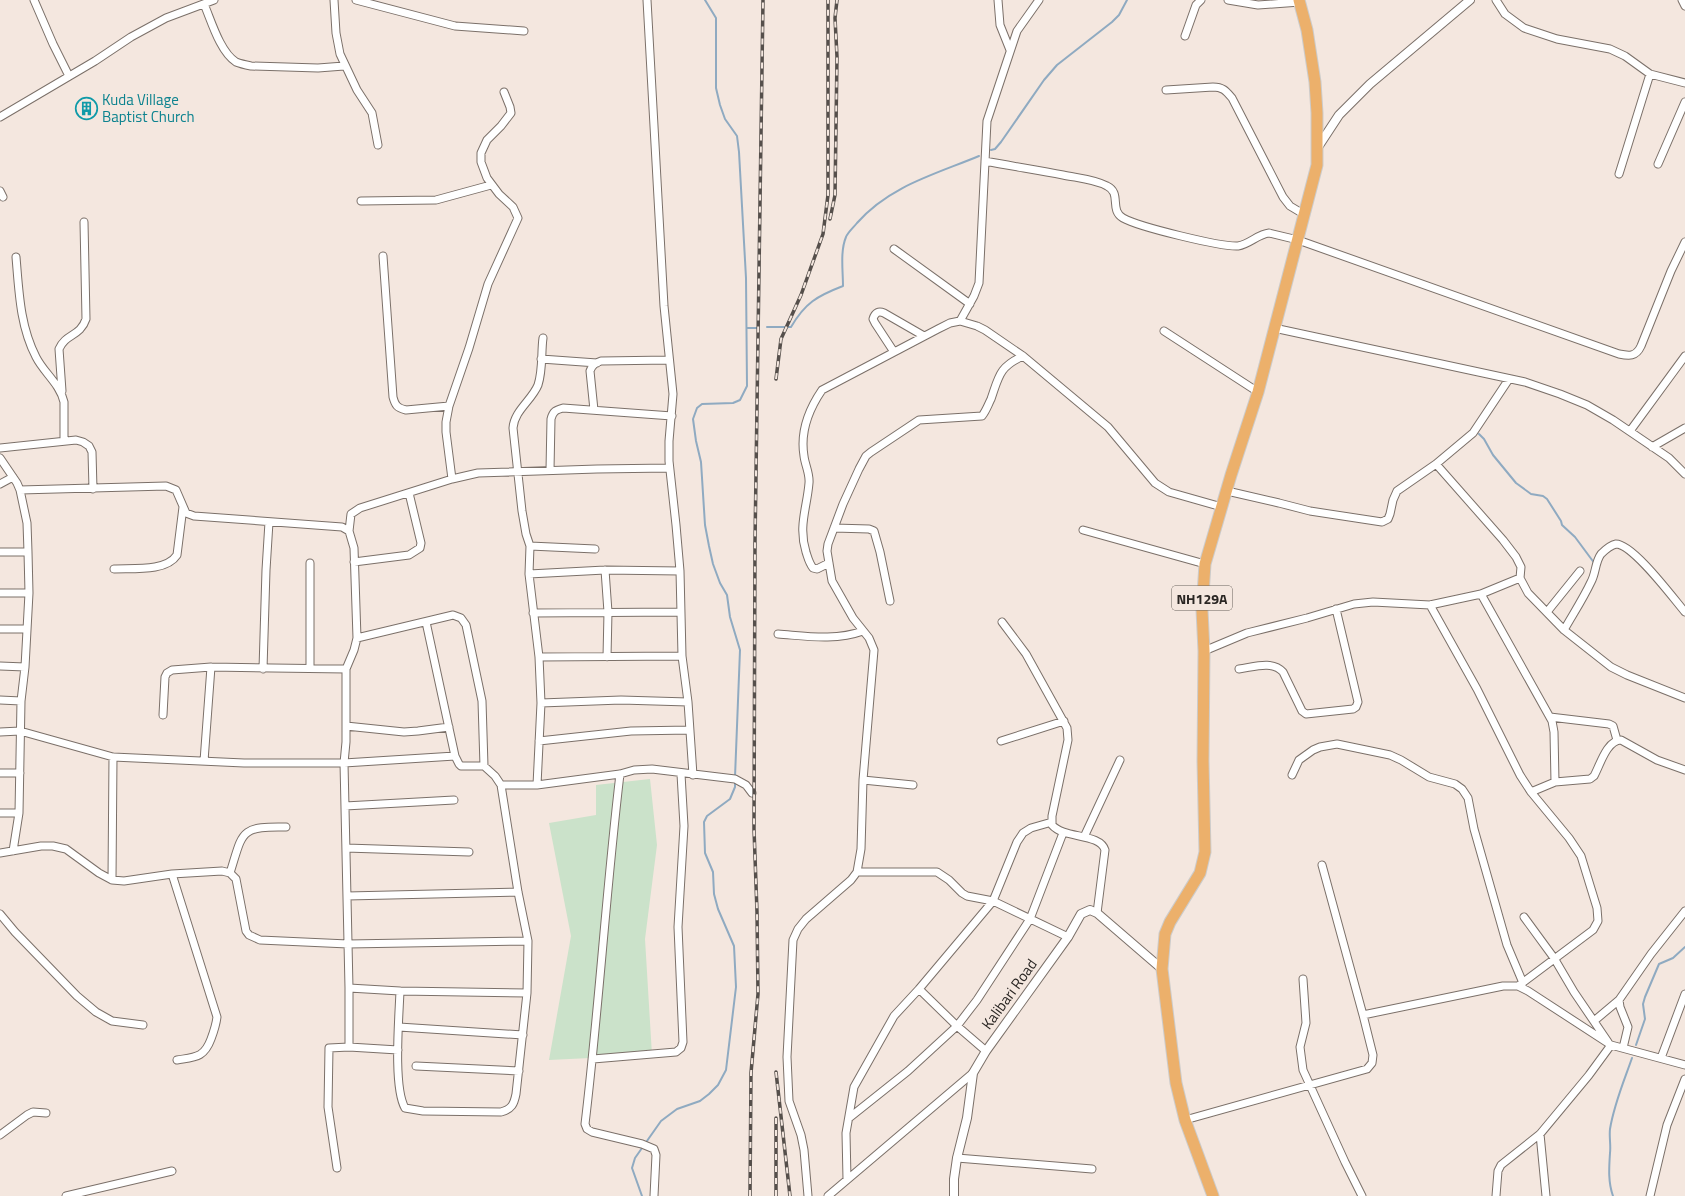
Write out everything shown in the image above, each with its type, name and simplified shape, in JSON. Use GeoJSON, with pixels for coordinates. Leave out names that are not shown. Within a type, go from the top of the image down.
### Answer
{"type":"FeatureCollection","features":[{"type":"Feature","properties":{"kind":"highway","name":"NH129A"},"geometry":{"type":"LineString","coordinates":[[1213,1196],[1185,1120],[1176,1083],[1162,969],[1165,934],[1170,922],[1200,872],[1205,852],[1203,761],[1204,652],[1202,610],[1205,564],[1231,475],[1258,392],[1317,165],[1318,147],[1315,82],[1307,30],[1300,1]]}},
{"type":"Feature","properties":{"kind":"street"},"geometry":{"type":"LineString","coordinates":[[34,0],[69,76]]}},
{"type":"Feature","properties":{"kind":"street"},"geometry":{"type":"LineString","coordinates":[[0,117],[95,61],[125,40],[166,18],[214,0]]}},
{"type":"Feature","properties":{"kind":"street"},"geometry":{"type":"LineString","coordinates":[[334,0],[336,32],[340,54],[344,66],[357,90],[372,113],[378,145]]}},
{"type":"Feature","properties":{"kind":"street"},"geometry":{"type":"LineString","coordinates":[[356,0],[455,26],[524,31]]}},
{"type":"Feature","properties":{"kind":"street"},"geometry":{"type":"LineString","coordinates":[[647,0],[664,306],[673,394],[669,441],[669,468],[680,571],[682,656],[688,702],[693,775]]}},
{"type":"Feature","properties":{"kind":"street"},"geometry":{"type":"LineString","coordinates":[[998,0],[1000,25],[1010,50]]}},
{"type":"Feature","properties":{"kind":"street"},"geometry":{"type":"LineString","coordinates":[[960,321],[978,289],[980,277],[987,121],[1017,31],[1039,0]]}},
{"type":"Feature","properties":{"kind":"street"},"geometry":{"type":"LineString","coordinates":[[1185,36],[1196,5],[1201,0]]}},
{"type":"Feature","properties":{"kind":"street"},"geometry":{"type":"LineString","coordinates":[[1228,0],[1258,5],[1300,1]]}},
{"type":"Feature","properties":{"kind":"street"},"geometry":{"type":"LineString","coordinates":[[1318,147],[1339,115],[1365,89],[1470,0]]}},
{"type":"Feature","properties":{"kind":"street"},"geometry":{"type":"LineString","coordinates":[[1496,0],[1505,14],[1524,28],[1543,35],[1610,49],[1625,56],[1650,74],[1685,83]]}},
{"type":"Feature","properties":{"kind":"street"},"geometry":{"type":"LineString","coordinates":[[1682,0],[1685,6]]}},
{"type":"Feature","properties":{"kind":"street"},"geometry":{"type":"LineString","coordinates":[[204,4],[225,50],[229,56],[241,64],[251,66],[318,68],[344,66]]}},
{"type":"Feature","properties":{"kind":"street"},"geometry":{"type":"LineString","coordinates":[[1619,174],[1650,74]]}},
{"type":"Feature","properties":{"kind":"street"},"geometry":{"type":"LineString","coordinates":[[1166,90],[1221,87],[1227,91],[1283,196],[1290,206],[1305,215]]}},
{"type":"Feature","properties":{"kind":"street"},"geometry":{"type":"LineString","coordinates":[[452,479],[446,432],[449,406],[469,348],[488,284],[518,218],[513,206],[491,185],[481,162],[481,153],[487,140],[511,113],[504,92]]}},
{"type":"Feature","properties":{"kind":"street"},"geometry":{"type":"LineString","coordinates":[[1658,164],[1685,102]]}},
{"type":"Feature","properties":{"kind":"street"},"geometry":{"type":"LineString","coordinates":[[985,161],[1081,179],[1108,186],[1112,188],[1116,196],[1116,209],[1118,214],[1124,218],[1158,229],[1204,241],[1237,246],[1264,234],[1274,234],[1298,240],[1619,354],[1630,356],[1638,352],[1641,346],[1684,243]]}},
{"type":"Feature","properties":{"kind":"street"},"geometry":{"type":"LineString","coordinates":[[361,201],[436,200],[491,185]]}},
{"type":"Feature","properties":{"kind":"street"},"geometry":{"type":"LineString","coordinates":[[64,441],[64,402],[59,349],[62,343],[83,328],[86,319],[84,222]]}},
{"type":"Feature","properties":{"kind":"street"},"geometry":{"type":"LineString","coordinates":[[894,249],[970,304]]}},
{"type":"Feature","properties":{"kind":"street"},"geometry":{"type":"LineString","coordinates":[[383,256],[393,397],[395,405],[399,409],[406,410],[449,406]]}},
{"type":"Feature","properties":{"kind":"street"},"geometry":{"type":"LineString","coordinates":[[16,257],[21,312],[25,330],[36,357],[43,369],[60,389],[63,395]]}},
{"type":"Feature","properties":{"kind":"street"},"geometry":{"type":"LineString","coordinates":[[894,352],[875,323],[873,318],[876,313],[884,313],[924,336]]}},
{"type":"Feature","properties":{"kind":"street"},"geometry":{"type":"LineString","coordinates":[[829,563],[817,569],[813,568],[806,552],[802,534],[802,519],[809,483],[803,448],[804,429],[814,401],[822,390],[950,323],[960,321],[977,326],[1023,356],[1108,427],[1155,483],[1169,492],[1222,507]]}},
{"type":"Feature","properties":{"kind":"street"},"geometry":{"type":"LineString","coordinates":[[1274,328],[1525,382],[1560,394],[1587,406],[1630,431],[1668,458],[1685,474]]}},
{"type":"Feature","properties":{"kind":"street"},"geometry":{"type":"LineString","coordinates":[[1164,331],[1258,392]]}},
{"type":"Feature","properties":{"kind":"street"},"geometry":{"type":"LineString","coordinates":[[537,785],[540,741],[539,657],[529,574],[530,546],[523,517],[513,435],[513,422],[535,392],[539,377],[543,338]]}},
{"type":"Feature","properties":{"kind":"street"},"geometry":{"type":"LineString","coordinates":[[808,1196],[804,1150],[801,1135],[789,1101],[787,1058],[794,940],[798,929],[806,919],[851,880],[857,872],[861,849],[863,780],[874,650],[869,638],[853,618],[832,581],[827,551],[843,504],[866,456],[919,420],[982,416],[987,408],[1002,369],[1023,356]]}},
{"type":"Feature","properties":{"kind":"street"},"geometry":{"type":"LineString","coordinates":[[1630,431],[1685,356]]}},
{"type":"Feature","properties":{"kind":"street"},"geometry":{"type":"LineString","coordinates":[[541,359],[597,363]]}},
{"type":"Feature","properties":{"kind":"street"},"geometry":{"type":"LineString","coordinates":[[594,410],[590,371],[592,366],[601,361],[669,360]]}},
{"type":"Feature","properties":{"kind":"street"},"geometry":{"type":"LineString","coordinates":[[1227,492],[1310,511],[1382,522],[1388,519],[1397,491],[1436,464],[1473,433],[1509,379]]}},
{"type":"Feature","properties":{"kind":"street"},"geometry":{"type":"LineString","coordinates":[[550,470],[552,414],[556,410],[563,408],[672,416]]}},
{"type":"Feature","properties":{"kind":"street"},"geometry":{"type":"LineString","coordinates":[[1652,447],[1685,428]]}},
{"type":"Feature","properties":{"kind":"street"},"geometry":{"type":"LineString","coordinates":[[0,448],[64,441],[83,442],[89,446],[92,452],[92,489]]}},
{"type":"Feature","properties":{"kind":"street"},"geometry":{"type":"LineString","coordinates":[[0,458],[20,490],[27,523],[28,552],[29,593],[25,666],[21,701],[19,813],[13,851]]}},
{"type":"Feature","properties":{"kind":"street"},"geometry":{"type":"LineString","coordinates":[[1436,464],[1503,540],[1516,557],[1521,567],[1520,578],[1528,594],[1564,630],[1611,667],[1685,698]]}},
{"type":"Feature","properties":{"kind":"street"},"geometry":{"type":"LineString","coordinates":[[349,1047],[344,763],[346,726],[346,669],[357,638],[354,548],[349,531],[350,518],[354,511],[360,508],[452,479],[478,473],[669,468]]}},
{"type":"Feature","properties":{"kind":"street"},"geometry":{"type":"LineString","coordinates":[[0,484],[13,477]]}},
{"type":"Feature","properties":{"kind":"street"},"geometry":{"type":"LineString","coordinates":[[20,490],[166,486],[176,490],[186,512],[194,516],[342,527],[349,531]]}},
{"type":"Feature","properties":{"kind":"street"},"geometry":{"type":"LineString","coordinates":[[354,562],[409,555],[420,548],[421,543],[409,493]]}},
{"type":"Feature","properties":{"kind":"street"},"geometry":{"type":"LineString","coordinates":[[114,569],[160,567],[174,560],[177,555],[183,507]]}},
{"type":"Feature","properties":{"kind":"street"},"geometry":{"type":"LineString","coordinates":[[263,668],[269,522]]}},
{"type":"Feature","properties":{"kind":"street"},"geometry":{"type":"LineString","coordinates":[[834,528],[868,529],[874,531],[882,558],[890,601]]}},
{"type":"Feature","properties":{"kind":"street"},"geometry":{"type":"LineString","coordinates":[[1083,530],[1205,564]]}},
{"type":"Feature","properties":{"kind":"street"},"geometry":{"type":"LineString","coordinates":[[1564,630],[1591,582],[1597,562],[1601,555],[1610,546],[1616,544],[1629,550],[1651,571],[1685,612]]}},
{"type":"Feature","properties":{"kind":"street"},"geometry":{"type":"LineString","coordinates":[[530,546],[596,549]]}},
{"type":"Feature","properties":{"kind":"street"},"geometry":{"type":"LineString","coordinates":[[0,552],[28,552]]}},
{"type":"Feature","properties":{"kind":"street"},"geometry":{"type":"LineString","coordinates":[[310,563],[310,668]]}},
{"type":"Feature","properties":{"kind":"street"},"geometry":{"type":"LineString","coordinates":[[529,574],[605,570],[680,571]]}},
{"type":"Feature","properties":{"kind":"street"},"geometry":{"type":"LineString","coordinates":[[605,570],[608,612],[607,657]]}},
{"type":"Feature","properties":{"kind":"street"},"geometry":{"type":"LineString","coordinates":[[1547,612],[1580,571]]}},
{"type":"Feature","properties":{"kind":"street"},"geometry":{"type":"LineString","coordinates":[[1204,652],[1247,633],[1307,618],[1336,608],[1363,603],[1430,605],[1481,594],[1520,578]]}},
{"type":"Feature","properties":{"kind":"street"},"geometry":{"type":"LineString","coordinates":[[0,593],[29,593]]}},
{"type":"Feature","properties":{"kind":"street"},"geometry":{"type":"LineString","coordinates":[[1481,594],[1550,717],[1554,732],[1555,782]]}},
{"type":"Feature","properties":{"kind":"street"},"geometry":{"type":"LineString","coordinates":[[1363,1015],[1503,986],[1520,984],[1593,930],[1598,921],[1598,908],[1581,856],[1569,838],[1520,775],[1477,689],[1430,605]]}},
{"type":"Feature","properties":{"kind":"street"},"geometry":{"type":"LineString","coordinates":[[1239,669],[1273,664],[1278,667],[1283,672],[1302,711],[1306,714],[1353,709],[1356,707],[1358,702],[1336,608]]}},
{"type":"Feature","properties":{"kind":"street"},"geometry":{"type":"LineString","coordinates":[[533,612],[680,612]]}},
{"type":"Feature","properties":{"kind":"street"},"geometry":{"type":"LineString","coordinates":[[357,638],[453,615],[461,618],[466,625],[482,701],[484,766]]}},
{"type":"Feature","properties":{"kind":"street"},"geometry":{"type":"LineString","coordinates":[[400,991],[398,1027],[399,1094],[405,1108],[412,1110],[501,1112],[508,1110],[514,1105],[528,993],[528,941],[518,892],[501,785],[495,776],[484,766],[461,766],[455,756],[426,622]]}},
{"type":"Feature","properties":{"kind":"street"},"geometry":{"type":"LineString","coordinates":[[1002,622],[1026,654],[1067,728],[1068,740],[1052,822],[1054,828],[1063,833],[1084,837],[1099,842],[1104,846],[1105,850],[1097,913],[1162,969]]}},
{"type":"Feature","properties":{"kind":"street"},"geometry":{"type":"LineString","coordinates":[[0,629],[27,629]]}},
{"type":"Feature","properties":{"kind":"street"},"geometry":{"type":"LineString","coordinates":[[778,634],[838,637],[863,631]]}},
{"type":"Feature","properties":{"kind":"street"},"geometry":{"type":"LineString","coordinates":[[539,657],[682,656]]}},
{"type":"Feature","properties":{"kind":"street"},"geometry":{"type":"LineString","coordinates":[[0,666],[25,666]]}},
{"type":"Feature","properties":{"kind":"street"},"geometry":{"type":"LineString","coordinates":[[204,761],[211,667]]}},
{"type":"Feature","properties":{"kind":"street"},"geometry":{"type":"LineString","coordinates":[[163,716],[164,677],[167,672],[172,670],[211,667],[346,669]]}},
{"type":"Feature","properties":{"kind":"street"},"geometry":{"type":"LineString","coordinates":[[0,700],[21,701]]}},
{"type":"Feature","properties":{"kind":"street"},"geometry":{"type":"LineString","coordinates":[[540,704],[621,700],[688,702]]}},
{"type":"Feature","properties":{"kind":"street"},"geometry":{"type":"LineString","coordinates":[[1550,717],[1610,724],[1613,726],[1617,740]]}},
{"type":"Feature","properties":{"kind":"street"},"geometry":{"type":"LineString","coordinates":[[1001,741],[1064,721]]}},
{"type":"Feature","properties":{"kind":"street"},"geometry":{"type":"LineString","coordinates":[[346,726],[404,732],[449,727]]}},
{"type":"Feature","properties":{"kind":"street"},"geometry":{"type":"LineString","coordinates":[[540,741],[631,731],[690,730]]}},
{"type":"Feature","properties":{"kind":"street"},"geometry":{"type":"LineString","coordinates":[[0,732],[20,731],[113,757],[204,761],[344,763],[455,756]]}},
{"type":"Feature","properties":{"kind":"street"},"geometry":{"type":"LineString","coordinates":[[1532,792],[1555,782],[1590,779],[1594,776],[1611,744],[1617,740],[1621,740],[1657,760],[1685,770]]}},
{"type":"Feature","properties":{"kind":"street"},"geometry":{"type":"LineString","coordinates":[[1292,774],[1299,760],[1313,750],[1320,746],[1337,744],[1390,755],[1429,777],[1455,784],[1462,789],[1468,798],[1474,828],[1507,945],[1520,984],[1528,991],[1611,1045],[1685,1065]]}},
{"type":"Feature","properties":{"kind":"street"},"geometry":{"type":"LineString","coordinates":[[112,880],[113,757]]}},
{"type":"Feature","properties":{"kind":"street"},"geometry":{"type":"LineString","coordinates":[[1084,837],[1120,760]]}},
{"type":"Feature","properties":{"kind":"street"},"geometry":{"type":"LineString","coordinates":[[501,785],[537,785],[620,774],[634,770],[652,770],[735,779],[746,785],[752,793]]}},
{"type":"Feature","properties":{"kind":"street"},"geometry":{"type":"LineString","coordinates":[[0,773],[20,773]]}},
{"type":"Feature","properties":{"kind":"street"},"geometry":{"type":"LineString","coordinates":[[620,774],[610,856],[593,1059],[585,1124],[587,1129],[592,1132],[650,1146],[654,1149],[656,1154],[654,1196]]}},
{"type":"Feature","properties":{"kind":"street"},"geometry":{"type":"LineString","coordinates":[[593,1059],[676,1052],[682,1048],[678,927],[684,826],[681,774]]}},
{"type":"Feature","properties":{"kind":"street"},"geometry":{"type":"LineString","coordinates":[[863,780],[913,785]]}},
{"type":"Feature","properties":{"kind":"street"},"geometry":{"type":"LineString","coordinates":[[345,806],[454,800]]}},
{"type":"Feature","properties":{"kind":"street"},"geometry":{"type":"LineString","coordinates":[[0,813],[19,813]]}},
{"type":"Feature","properties":{"kind":"street"},"geometry":{"type":"LineString","coordinates":[[847,1179],[846,1147],[854,1087],[894,1016],[993,901],[1017,842],[1023,833],[1031,828],[1052,822]]}},
{"type":"Feature","properties":{"kind":"street"},"geometry":{"type":"LineString","coordinates":[[230,873],[240,840],[244,834],[259,828],[286,827]]}},
{"type":"Feature","properties":{"kind":"street"},"geometry":{"type":"LineString","coordinates":[[849,1118],[908,1071],[957,1026],[977,1000],[1030,919],[1063,833]]}},
{"type":"Feature","properties":{"kind":"street"},"geometry":{"type":"LineString","coordinates":[[0,853],[41,846],[53,846],[66,849],[99,873],[112,880],[124,881],[172,874],[222,870],[230,873],[236,879],[243,924],[249,935],[260,940],[348,944],[528,941]]}},
{"type":"Feature","properties":{"kind":"street"},"geometry":{"type":"LineString","coordinates":[[346,848],[469,852]]}},
{"type":"Feature","properties":{"kind":"street"},"geometry":{"type":"LineString","coordinates":[[1185,1120],[1309,1084],[1367,1069],[1372,1063],[1374,1055],[1322,865]]}},
{"type":"Feature","properties":{"kind":"street"},"geometry":{"type":"LineString","coordinates":[[857,872],[937,872],[949,880],[962,893],[993,901],[1068,937]]}},
{"type":"Feature","properties":{"kind":"street"},"geometry":{"type":"LineString","coordinates":[[172,874],[217,1017],[210,1043],[204,1054],[177,1060]]}},
{"type":"Feature","properties":{"kind":"street"},"geometry":{"type":"LineString","coordinates":[[347,896],[518,892]]}},
{"type":"Feature","properties":{"kind":"street","name":"Kalibari Road"},"geometry":{"type":"LineString","coordinates":[[954,1196],[954,1179],[957,1158],[967,1118],[973,1073],[986,1051],[1068,937],[1081,914],[1090,910],[1097,913]]}},
{"type":"Feature","properties":{"kind":"street"},"geometry":{"type":"LineString","coordinates":[[1594,1021],[1619,1000],[1651,954],[1685,911]]}},
{"type":"Feature","properties":{"kind":"street"},"geometry":{"type":"LineString","coordinates":[[0,914],[15,932],[77,996],[96,1012],[112,1020],[143,1025]]}},
{"type":"Feature","properties":{"kind":"street"},"geometry":{"type":"LineString","coordinates":[[1524,917],[1554,958],[1611,1045]]}},
{"type":"Feature","properties":{"kind":"street"},"geometry":{"type":"LineString","coordinates":[[1303,980],[1306,1023],[1300,1047],[1303,1070],[1362,1196]]}},
{"type":"Feature","properties":{"kind":"street"},"geometry":{"type":"LineString","coordinates":[[349,988],[400,991],[528,993]]}},
{"type":"Feature","properties":{"kind":"street"},"geometry":{"type":"LineString","coordinates":[[918,989],[986,1051]]}},
{"type":"Feature","properties":{"kind":"street"},"geometry":{"type":"LineString","coordinates":[[1661,1058],[1685,994]]}},
{"type":"Feature","properties":{"kind":"street"},"geometry":{"type":"LineString","coordinates":[[1619,1000],[1620,1007],[1628,1027],[1623,1048]]}},
{"type":"Feature","properties":{"kind":"street"},"geometry":{"type":"LineString","coordinates":[[398,1027],[523,1035]]}},
{"type":"Feature","properties":{"kind":"street"},"geometry":{"type":"LineString","coordinates":[[1496,1196],[1498,1171],[1501,1165],[1540,1134],[1589,1075],[1611,1045]]}},
{"type":"Feature","properties":{"kind":"street"},"geometry":{"type":"LineString","coordinates":[[337,1168],[328,1107],[329,1048],[349,1047],[398,1050]]}},
{"type":"Feature","properties":{"kind":"street"},"geometry":{"type":"LineString","coordinates":[[416,1066],[519,1071]]}},
{"type":"Feature","properties":{"kind":"street"},"geometry":{"type":"LineString","coordinates":[[828,1196],[973,1073]]}},
{"type":"Feature","properties":{"kind":"street"},"geometry":{"type":"LineString","coordinates":[[1650,1196],[1668,1125],[1685,1079]]}},
{"type":"Feature","properties":{"kind":"street"},"geometry":{"type":"LineString","coordinates":[[0,1135],[26,1114],[33,1112],[46,1113]]}},
{"type":"Feature","properties":{"kind":"street"},"geometry":{"type":"LineString","coordinates":[[1540,1134],[1546,1196]]}},
{"type":"Feature","properties":{"kind":"street"},"geometry":{"type":"LineString","coordinates":[[957,1158],[1092,1169]]}},
{"type":"Feature","properties":{"kind":"street"},"geometry":{"type":"LineString","coordinates":[[66,1196],[172,1171]]}},
{"type":"Feature","properties":{"kind":"green space"},"geometry":{"type":"Polygon","coordinates":[[[650,779],[657,845],[645,939],[652,1055],[549,1060],[571,936],[549,823],[596,815],[596,785],[650,779]]]}},
{"type":"Feature","properties":{"kind":"waterway"},"geometry":{"type":"LineString","coordinates":[[705,0],[716,18],[716,88],[725,119],[737,136],[746,278],[747,386],[740,400],[733,403],[702,404],[697,408],[693,419],[701,462],[705,525],[709,546],[713,564],[720,583],[727,595],[730,617],[740,650],[735,777]]}},
{"type":"Feature","properties":{"kind":"waterway"},"geometry":{"type":"LineString","coordinates":[[991,150],[995,149],[1001,142],[1044,80],[1057,65],[1112,22],[1119,15],[1127,0]]}},
{"type":"Feature","properties":{"kind":"waterway"},"geometry":{"type":"LineString","coordinates":[[767,327],[791,327],[801,312],[812,301],[843,286],[842,255],[846,237],[870,210],[898,190],[914,182],[979,156]]}},
{"type":"Feature","properties":{"kind":"waterway"},"geometry":{"type":"LineString","coordinates":[[747,328],[757,328]]}},
{"type":"Feature","properties":{"kind":"waterway"},"geometry":{"type":"LineString","coordinates":[[1479,434],[1484,439],[1493,455],[1516,483],[1531,494],[1543,496],[1547,499],[1562,525],[1575,537],[1595,564]]}},
{"type":"Feature","properties":{"kind":"waterway"},"geometry":{"type":"LineString","coordinates":[[642,1196],[632,1168],[635,1158],[661,1121],[677,1109],[700,1101],[709,1094],[718,1085],[726,1070],[736,987],[734,946],[718,909],[714,894],[713,872],[705,853],[704,822],[707,816],[730,799],[735,787],[735,782]]}},
{"type":"Feature","properties":{"kind":"waterway"},"geometry":{"type":"LineString","coordinates":[[1636,1045],[1645,1019],[1643,1004],[1659,964],[1673,958],[1685,947]]}},
{"type":"Feature","properties":{"kind":"waterway"},"geometry":{"type":"LineString","coordinates":[[1613,1196],[1609,1175],[1610,1129],[1617,1102],[1632,1058]]}},
{"type":"Feature","properties":{"kind":"railway"},"geometry":{"type":"LineString","coordinates":[[750,1196],[751,1073],[758,994],[754,829],[755,542],[763,0]]}},
{"type":"Feature","properties":{"kind":"railway"},"geometry":{"type":"LineString","coordinates":[[776,379],[781,339],[801,295],[823,234],[828,195],[828,0]]}},
{"type":"Feature","properties":{"kind":"railway"},"geometry":{"type":"LineString","coordinates":[[830,219],[835,195],[837,57],[835,18],[837,0]]}},
{"type":"Feature","properties":{"kind":"railway"},"geometry":{"type":"LineString","coordinates":[[776,1072],[790,1196]]}},
{"type":"Feature","properties":{"kind":"railway"},"geometry":{"type":"LineString","coordinates":[[776,1118],[776,1196]]}},
{"type":"Feature","properties":{"kind":"place","name":"Kuda Village Baptist Church"},"geometry":{"type":"Point","coordinates":[87,108]}}]}
